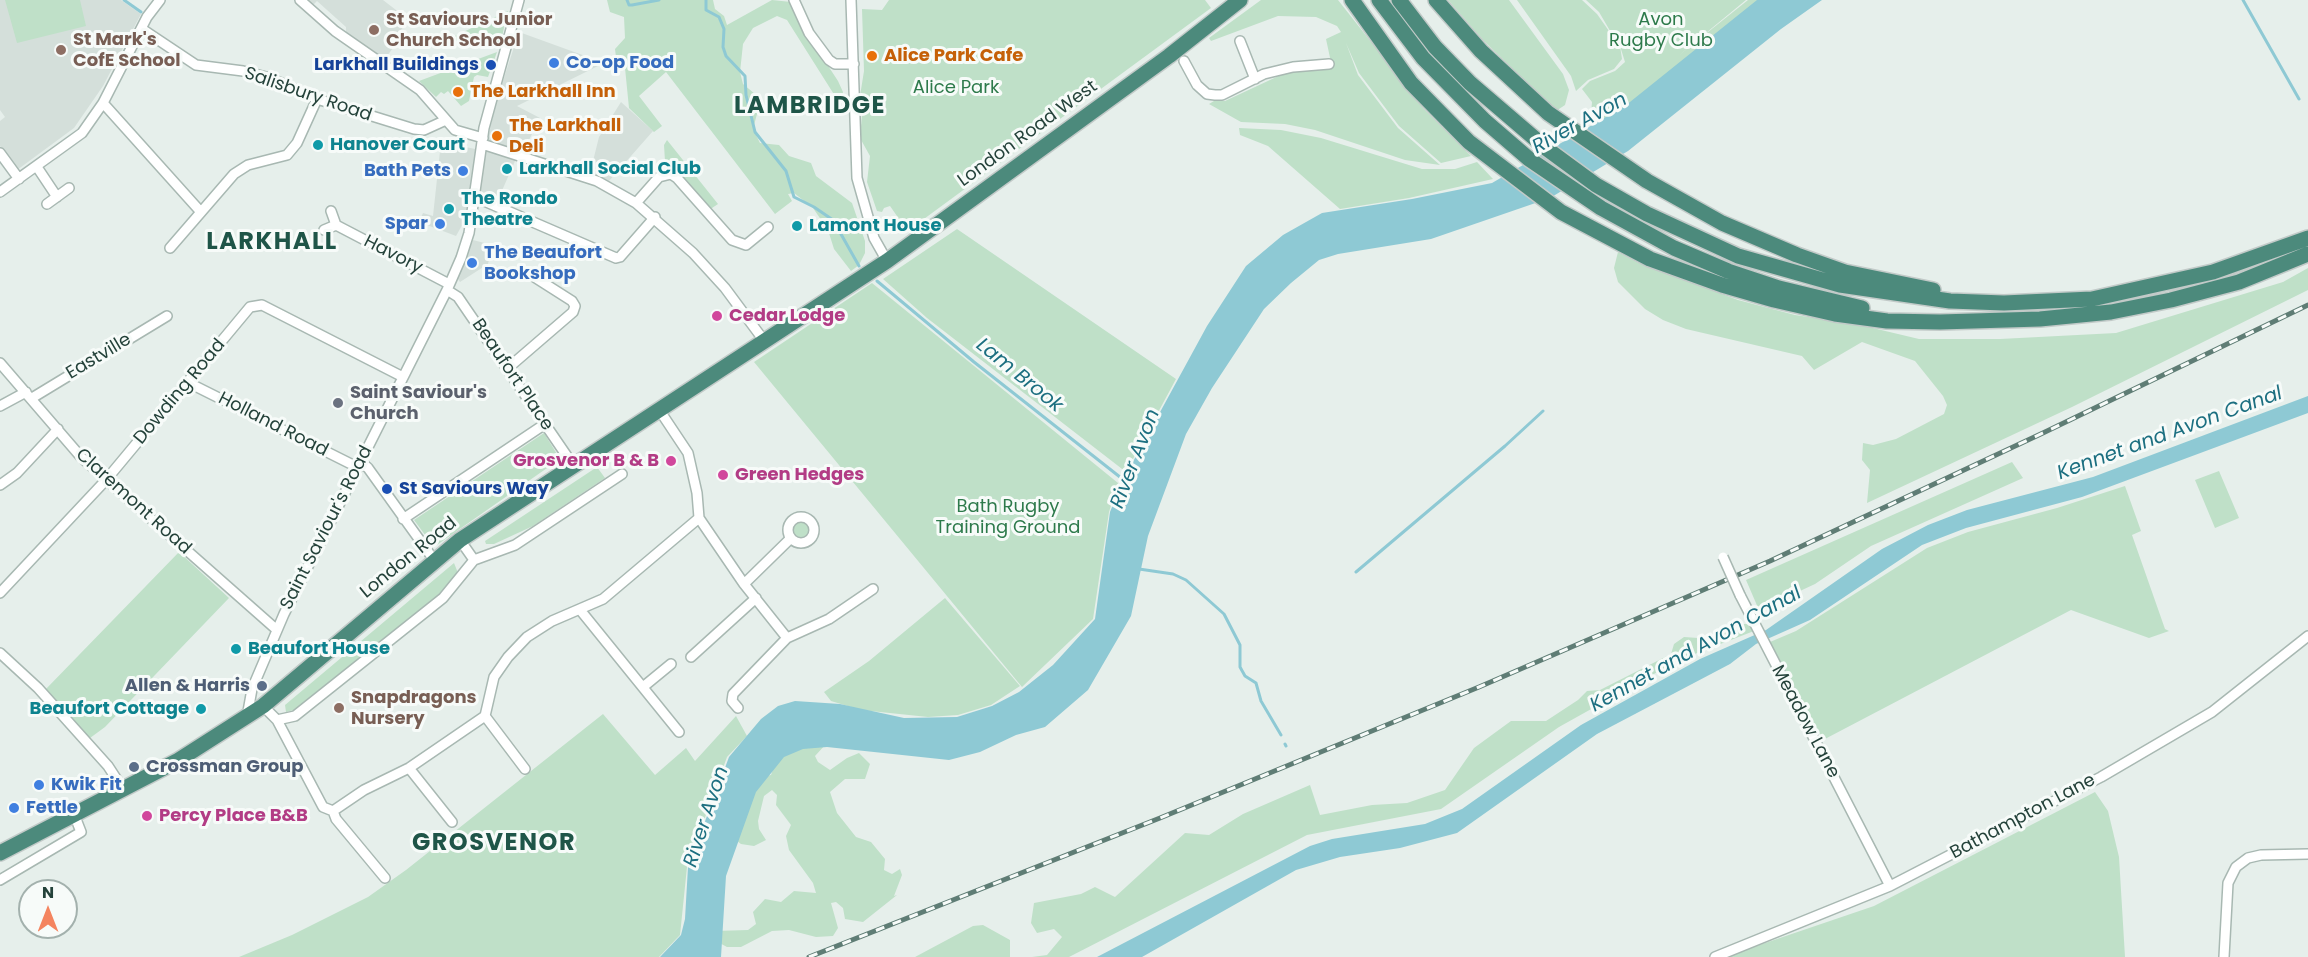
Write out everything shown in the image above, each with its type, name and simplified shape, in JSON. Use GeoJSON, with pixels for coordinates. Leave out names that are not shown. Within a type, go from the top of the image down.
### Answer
{"type":"FeatureCollection","features":[{"type":"Feature","properties":{"kind":"highway"},"geometry":{"type":"LineString","coordinates":[[1352,0],[1411,83],[1469,142],[1561,212],[1650,259],[1722,285],[1835,314],[1887,321],[2004,320],[2111,312],[2171,300],[2239,282],[2308,254]]}},
{"type":"Feature","properties":{"kind":"highway"},"geometry":{"type":"LineString","coordinates":[[1378,0],[1424,58],[1485,121],[1529,159],[1601,208],[1674,248],[1779,288],[1830,301],[1883,312],[2004,320]]}},
{"type":"Feature","properties":{"kind":"highway"},"geometry":{"type":"LineString","coordinates":[[1399,0],[1436,47],[1500,110],[1596,185],[1738,256],[1791,272],[1893,295],[1950,301],[2057,302],[2122,294],[2213,272],[2308,238]]}},
{"type":"Feature","properties":{"kind":"highway"},"geometry":{"type":"LineString","coordinates":[[1436,0],[1480,51],[1523,91],[1548,113],[1610,158],[1722,223],[1797,255],[1845,272],[1929,289],[2030,297],[2142,288]]}},
{"type":"Feature","properties":{"kind":"highway","name":"London Road West"},"geometry":{"type":"LineString","coordinates":[[843,290],[887,261],[1169,56],[1236,2]]}},
{"type":"Feature","properties":{"kind":"highway","name":"London Road"},"geometry":{"type":"LineString","coordinates":[[0,853],[177,760],[247,717],[460,540],[843,290]]}},
{"type":"Feature","properties":{"kind":"street"},"geometry":{"type":"LineString","coordinates":[[0,192],[82,133],[103,104],[142,29],[160,0]]}},
{"type":"Feature","properties":{"kind":"street"},"geometry":{"type":"LineString","coordinates":[[300,0],[335,31],[420,90],[446,120],[463,134],[597,181],[636,203],[655,217],[725,288],[765,342]]}},
{"type":"Feature","properties":{"kind":"street","name":"Saint Saviour's Road"},"geometry":{"type":"LineString","coordinates":[[247,717],[251,692],[277,630],[448,287],[469,233],[482,141],[497,72],[511,33],[519,0]]}},
{"type":"Feature","properties":{"kind":"street"},"geometry":{"type":"LineString","coordinates":[[794,0],[809,33],[829,60],[836,64],[854,64]]}},
{"type":"Feature","properties":{"kind":"street"},"geometry":{"type":"LineString","coordinates":[[851,0],[857,178],[874,238],[887,261]]}},
{"type":"Feature","properties":{"kind":"street","name":"Salisbury Road"},"geometry":{"type":"LineString","coordinates":[[142,29],[196,65],[243,71],[270,78],[317,99],[414,129],[424,130],[446,120]]}},
{"type":"Feature","properties":{"kind":"street"},"geometry":{"type":"LineString","coordinates":[[1240,41],[1255,79]]}},
{"type":"Feature","properties":{"kind":"street"},"geometry":{"type":"LineString","coordinates":[[1184,44],[1184,61],[1197,85],[1207,94],[1222,95],[1255,79],[1293,67],[1329,64]]}},
{"type":"Feature","properties":{"kind":"street"},"geometry":{"type":"LineString","coordinates":[[1169,56],[1184,61]]}},
{"type":"Feature","properties":{"kind":"street"},"geometry":{"type":"LineString","coordinates":[[170,248],[234,174],[248,165],[287,155],[297,143],[317,99]]}},
{"type":"Feature","properties":{"kind":"street"},"geometry":{"type":"LineString","coordinates":[[103,104],[200,211]]}},
{"type":"Feature","properties":{"kind":"street"},"geometry":{"type":"LineString","coordinates":[[0,153],[19,179]]}},
{"type":"Feature","properties":{"kind":"street"},"geometry":{"type":"LineString","coordinates":[[37,167],[57,197]]}},
{"type":"Feature","properties":{"kind":"street"},"geometry":{"type":"LineString","coordinates":[[636,203],[659,177],[671,174],[732,240],[746,245],[768,227]]}},
{"type":"Feature","properties":{"kind":"street"},"geometry":{"type":"LineString","coordinates":[[47,204],[69,188]]}},
{"type":"Feature","properties":{"kind":"street"},"geometry":{"type":"LineString","coordinates":[[475,197],[616,258],[620,257],[655,217]]}},
{"type":"Feature","properties":{"kind":"street"},"geometry":{"type":"LineString","coordinates":[[324,230],[336,225],[331,211]]}},
{"type":"Feature","properties":{"kind":"street","name":"Havory"},"geometry":{"type":"LineString","coordinates":[[336,225],[448,287]]}},
{"type":"Feature","properties":{"kind":"street"},"geometry":{"type":"LineString","coordinates":[[508,369],[573,312],[572,301],[528,273]]}},
{"type":"Feature","properties":{"kind":"street","name":"Beaufort Place"},"geometry":{"type":"LineString","coordinates":[[448,287],[458,297],[573,465]]}},
{"type":"Feature","properties":{"kind":"street","name":"Dowding Road"},"geometry":{"type":"LineString","coordinates":[[0,593],[106,480],[250,307],[262,305],[403,377]]}},
{"type":"Feature","properties":{"kind":"street","name":"Eastville"},"geometry":{"type":"LineString","coordinates":[[0,406],[29,395],[167,316]]}},
{"type":"Feature","properties":{"kind":"street","name":"Claremont Road"},"geometry":{"type":"LineString","coordinates":[[0,363],[81,457],[277,630]]}},
{"type":"Feature","properties":{"kind":"street","name":"Holland Road"},"geometry":{"type":"LineString","coordinates":[[189,383],[358,464]]}},
{"type":"Feature","properties":{"kind":"street"},"geometry":{"type":"LineString","coordinates":[[660,411],[688,453],[697,493],[699,518],[744,584],[787,638]]}},
{"type":"Feature","properties":{"kind":"street"},"geometry":{"type":"LineString","coordinates":[[403,519],[545,424]]}},
{"type":"Feature","properties":{"kind":"street"},"geometry":{"type":"LineString","coordinates":[[0,485],[17,473],[58,429]]}},
{"type":"Feature","properties":{"kind":"street"},"geometry":{"type":"LineString","coordinates":[[358,464],[368,468],[434,560]]}},
{"type":"Feature","properties":{"kind":"street"},"geometry":{"type":"LineString","coordinates":[[277,720],[295,716],[443,598],[474,560],[515,545],[622,474]]}},
{"type":"Feature","properties":{"kind":"street"},"geometry":{"type":"LineString","coordinates":[[525,769],[485,716],[489,690],[508,657],[526,638],[552,621],[581,611],[619,588],[699,518]]}},
{"type":"Feature","properties":{"kind":"street"},"geometry":{"type":"LineString","coordinates":[[744,584],[791,538]]}},
{"type":"Feature","properties":{"kind":"street"},"geometry":{"type":"LineString","coordinates":[[460,540],[474,560]]}},
{"type":"Feature","properties":{"kind":"street","name":"Meadow Lane"},"geometry":{"type":"LineString","coordinates":[[1723,557],[1755,628],[1890,886]]}},
{"type":"Feature","properties":{"kind":"street"},"geometry":{"type":"LineString","coordinates":[[738,708],[732,701],[733,694],[787,638],[829,619],[873,589]]}},
{"type":"Feature","properties":{"kind":"street"},"geometry":{"type":"LineString","coordinates":[[691,657],[756,598]]}},
{"type":"Feature","properties":{"kind":"street"},"geometry":{"type":"LineString","coordinates":[[581,611],[679,732]]}},
{"type":"Feature","properties":{"kind":"street","name":"Bathampton Lane"},"geometry":{"type":"LineString","coordinates":[[1715,957],[1890,886],[2101,777],[2212,712],[2308,636]]}},
{"type":"Feature","properties":{"kind":"street"},"geometry":{"type":"LineString","coordinates":[[0,653],[38,688],[108,766],[123,789]]}},
{"type":"Feature","properties":{"kind":"street"},"geometry":{"type":"LineString","coordinates":[[643,687],[671,664]]}},
{"type":"Feature","properties":{"kind":"street"},"geometry":{"type":"LineString","coordinates":[[263,706],[277,720],[323,807],[333,811],[336,819],[382,874],[370,879]]}},
{"type":"Feature","properties":{"kind":"street"},"geometry":{"type":"LineString","coordinates":[[672,722],[680,715]]}},
{"type":"Feature","properties":{"kind":"street"},"geometry":{"type":"LineString","coordinates":[[333,811],[363,790],[409,768],[485,716]]}},
{"type":"Feature","properties":{"kind":"street"},"geometry":{"type":"LineString","coordinates":[[409,768],[452,822]]}},
{"type":"Feature","properties":{"kind":"street"},"geometry":{"type":"LineString","coordinates":[[0,880],[81,832],[74,814]]}},
{"type":"Feature","properties":{"kind":"street"},"geometry":{"type":"LineString","coordinates":[[2224,957],[2228,883],[2236,867],[2248,858],[2261,855],[2308,854]]}},
{"type":"Feature","properties":{"kind":"shaded area","name":"St Mark's CofE School"},"geometry":{"type":"Polygon","coordinates":[[[0,0],[121,0],[141,14],[103,86],[74,128],[17,170],[0,146],[0,121],[5,117],[0,110],[0,0]]]}},
{"type":"Feature","properties":{"kind":"shaded area","name":"St Saviours Junior Church School"},"geometry":{"type":"Polygon","coordinates":[[[306,0],[383,0],[409,20],[392,41],[396,44],[384,60],[346,33],[346,27],[317,1],[312,6],[306,0]]]}},
{"type":"Feature","properties":{"kind":"shaded area"},"geometry":{"type":"Polygon","coordinates":[[[519,32],[599,61],[598,66],[517,106],[540,118],[524,150],[515,161],[497,202],[470,190],[465,220],[456,236],[419,222],[423,213],[433,216],[441,142],[485,151],[497,99],[519,32]]]}},
{"type":"Feature","properties":{"kind":"shaded area"},"geometry":{"type":"Polygon","coordinates":[[[621,102],[653,131],[609,181],[593,173],[593,161],[599,137],[621,102]]]}},
{"type":"Feature","properties":{"kind":"shaded area"},"geometry":{"type":"Polygon","coordinates":[[[473,240],[492,245],[488,264],[460,282],[457,278],[473,240]]]}},
{"type":"Feature","properties":{"kind":"green space"},"geometry":{"type":"Polygon","coordinates":[[[5,0],[80,0],[86,26],[17,43],[5,0]]]}},
{"type":"Feature","properties":{"kind":"green space"},"geometry":{"type":"Polygon","coordinates":[[[607,0],[713,0],[715,9],[724,16],[727,25],[772,0],[791,2],[804,29],[838,81],[843,92],[842,98],[835,96],[787,20],[777,16],[753,28],[743,44],[740,72],[743,84],[761,99],[753,129],[760,143],[779,145],[789,156],[811,163],[816,176],[852,203],[865,241],[865,253],[859,265],[851,271],[834,249],[828,230],[813,208],[794,193],[788,194],[792,201],[775,214],[666,72],[639,96],[662,126],[654,132],[629,108],[624,58],[616,57],[615,49],[625,38],[624,17],[610,12],[607,0]]]}},
{"type":"Feature","properties":{"kind":"green space","name":"Alice Park"},"geometry":{"type":"Polygon","coordinates":[[[889,0],[1205,0],[1211,8],[913,227],[900,231],[897,216],[890,206],[884,208],[882,212],[877,211],[867,182],[870,156],[860,138],[862,115],[860,96],[864,71],[862,9],[882,10],[889,0]]]}},
{"type":"Feature","properties":{"kind":"green space"},"geometry":{"type":"Polygon","coordinates":[[[1261,0],[1338,0],[1424,109],[1471,156],[1441,163],[1399,126],[1359,73],[1346,43],[1358,75],[1398,128],[1440,165],[1405,160],[1315,130],[1285,124],[1241,122],[1209,104],[1214,101],[1225,101],[1285,73],[1332,67],[1326,39],[1341,32],[1337,26],[1316,17],[1278,16],[1211,41],[1209,38],[1261,0]]]}},
{"type":"Feature","properties":{"kind":"green space"},"geometry":{"type":"Polygon","coordinates":[[[1448,0],[1509,0],[1563,74],[1569,90],[1565,105],[1556,111],[1483,40],[1448,0]]]}},
{"type":"Feature","properties":{"kind":"green space","name":"Avon Rugby Club"},"geometry":{"type":"Polygon","coordinates":[[[1517,0],[1582,0],[1597,14],[1616,41],[1599,12],[1586,0],[1746,0],[1678,56],[1748,0],[1766,0],[1608,129],[1586,122],[1591,114],[1592,102],[1582,89],[1590,81],[1615,71],[1625,62],[1620,46],[1622,59],[1614,69],[1588,80],[1576,91],[1571,76],[1517,0]]]}},
{"type":"Feature","properties":{"kind":"green space"},"geometry":{"type":"Polygon","coordinates":[[[508,11],[500,45],[489,49],[482,33],[445,45],[442,42],[508,11]]]}},
{"type":"Feature","properties":{"kind":"green space"},"geometry":{"type":"Polygon","coordinates":[[[497,52],[488,77],[477,75],[474,77],[469,101],[461,106],[448,91],[444,94],[441,92],[436,97],[419,81],[497,52]]]}},
{"type":"Feature","properties":{"kind":"green space"},"geometry":{"type":"Polygon","coordinates":[[[1239,128],[1281,130],[1321,138],[1422,169],[1455,169],[1477,162],[1493,179],[1409,198],[1340,209],[1268,146],[1240,135],[1239,128]]]}},
{"type":"Feature","properties":{"kind":"green space"},"geometry":{"type":"Polygon","coordinates":[[[667,140],[718,204],[709,210],[665,161],[664,145],[667,140]]]}},
{"type":"Feature","properties":{"kind":"green space"},"geometry":{"type":"Polygon","coordinates":[[[957,229],[1176,379],[1126,472],[927,318],[883,279],[957,229]]]}},
{"type":"Feature","properties":{"kind":"green space"},"geometry":{"type":"Polygon","coordinates":[[[1618,252],[1639,263],[1738,300],[1795,315],[1856,324],[1919,339],[2000,339],[2116,333],[2283,282],[2308,268],[2308,290],[2072,407],[1867,503],[1870,470],[1862,460],[1863,443],[1873,445],[1896,439],[1944,414],[1947,405],[1943,396],[1915,361],[1862,342],[1814,370],[1802,356],[1686,329],[1663,320],[1645,309],[1618,282],[1614,268],[1618,252]]]}},
{"type":"Feature","properties":{"kind":"green space","name":"Bath Rugby Training Ground"},"geometry":{"type":"Polygon","coordinates":[[[872,283],[1118,483],[1109,512],[1093,619],[1022,687],[754,362],[872,283]]]}},
{"type":"Feature","properties":{"kind":"green space"},"geometry":{"type":"Polygon","coordinates":[[[544,433],[560,459],[434,547],[414,520],[544,433]]]}},
{"type":"Feature","properties":{"kind":"green space"},"geometry":{"type":"Polygon","coordinates":[[[2012,462],[2023,478],[1871,546],[1815,584],[1759,610],[1746,580],[2012,462]]]}},
{"type":"Feature","properties":{"kind":"green space"},"geometry":{"type":"Polygon","coordinates":[[[597,467],[605,478],[533,526],[494,544],[486,544],[485,541],[597,467]]]}},
{"type":"Feature","properties":{"kind":"green space"},"geometry":{"type":"Polygon","coordinates":[[[2219,471],[2239,518],[2215,528],[2195,480],[2219,471]]]}},
{"type":"Feature","properties":{"kind":"green space"},"geometry":{"type":"Polygon","coordinates":[[[2125,486],[2141,531],[2132,535],[2165,629],[2169,631],[2149,638],[2071,610],[1823,740],[1770,642],[1796,631],[1927,548],[1968,532],[2057,508],[2125,486]]]}},
{"type":"Feature","properties":{"kind":"green space"},"geometry":{"type":"Polygon","coordinates":[[[801,520],[808,523],[811,530],[808,537],[801,540],[794,537],[791,530],[794,523],[801,520]]]}},
{"type":"Feature","properties":{"kind":"green space"},"geometry":{"type":"Polygon","coordinates":[[[179,552],[229,598],[105,727],[90,738],[45,690],[179,552]]]}},
{"type":"Feature","properties":{"kind":"green space"},"geometry":{"type":"Polygon","coordinates":[[[454,563],[458,573],[452,585],[425,609],[294,710],[286,712],[285,705],[454,563]]]}},
{"type":"Feature","properties":{"kind":"green space"},"geometry":{"type":"Polygon","coordinates":[[[945,598],[1020,686],[991,705],[958,715],[928,717],[861,710],[831,701],[824,692],[869,661],[945,598]]]}},
{"type":"Feature","properties":{"kind":"green space"},"geometry":{"type":"Polygon","coordinates":[[[1743,624],[1748,624],[1754,631],[1679,660],[1559,727],[1441,809],[1307,835],[1069,957],[1032,957],[1047,955],[1062,937],[1054,929],[1037,933],[1031,923],[1034,903],[1081,894],[1095,887],[1115,897],[1185,833],[1209,835],[1243,814],[1310,785],[1320,815],[1372,805],[1407,803],[1445,790],[1474,748],[1511,721],[1546,721],[1578,700],[1587,691],[1600,690],[1671,654],[1674,644],[1684,637],[1712,639],[1743,624]]]}},
{"type":"Feature","properties":{"kind":"green space"},"geometry":{"type":"Polygon","coordinates":[[[603,714],[655,775],[686,748],[695,761],[736,716],[747,736],[727,757],[687,867],[680,935],[659,957],[239,957],[292,935],[368,897],[406,870],[603,714]]]}},
{"type":"Feature","properties":{"kind":"green space"},"geometry":{"type":"Polygon","coordinates":[[[826,744],[815,756],[818,762],[830,770],[859,753],[870,764],[865,779],[845,779],[830,792],[837,813],[856,837],[871,842],[885,859],[884,870],[892,874],[900,869],[902,875],[894,896],[897,895],[863,922],[845,919],[843,908],[836,902],[831,903],[838,928],[833,936],[816,937],[789,930],[772,931],[741,947],[727,947],[714,940],[715,931],[748,930],[756,924],[753,912],[765,899],[781,902],[794,891],[816,893],[813,883],[789,850],[786,836],[791,825],[776,805],[777,795],[772,790],[764,796],[758,821],[759,829],[766,840],[754,846],[741,844],[733,838],[758,777],[771,775],[775,763],[792,750],[826,744]]]}},
{"type":"Feature","properties":{"kind":"green space"},"geometry":{"type":"Polygon","coordinates":[[[2095,792],[2108,811],[2119,857],[2125,957],[1724,957],[1874,906],[2095,792]]]}},
{"type":"Feature","properties":{"kind":"green space"},"geometry":{"type":"Polygon","coordinates":[[[983,925],[1010,940],[1010,957],[915,957],[973,926],[983,925]]]}},
{"type":"Feature","properties":{"kind":"water","name":"River Avon"},"geometry":{"type":"Polygon","coordinates":[[[1757,0],[1822,0],[1781,29],[1628,151],[1550,198],[1431,239],[1338,254],[1319,260],[1291,283],[1264,309],[1212,388],[1186,434],[1148,536],[1131,616],[1088,690],[1045,727],[1016,735],[980,752],[949,760],[827,747],[803,749],[784,757],[756,792],[726,876],[721,957],[660,957],[681,935],[685,919],[688,867],[729,757],[761,719],[778,706],[795,701],[840,704],[904,718],[957,717],[992,706],[1019,692],[1053,665],[1095,619],[1110,512],[1123,480],[1207,326],[1246,266],[1283,235],[1322,213],[1412,199],[1492,183],[1625,106],[1757,0]]]}},
{"type":"Feature","properties":{"kind":"water"},"geometry":{"type":"Polygon","coordinates":[[[2308,396],[2308,413],[2082,497],[1966,528],[1922,545],[1810,620],[1756,644],[1730,664],[1597,734],[1457,833],[1400,848],[1340,857],[1296,870],[1142,957],[1097,957],[1310,846],[1332,839],[1425,824],[1462,809],[1581,725],[1700,659],[1766,630],[1882,549],[1928,525],[1967,510],[2093,477],[2308,396]]]}},
{"type":"Feature","properties":{"kind":"waterway"},"geometry":{"type":"LineString","coordinates":[[124,0],[141,12]]}},
{"type":"Feature","properties":{"kind":"waterway","name":"Lam Brook"},"geometry":{"type":"LineString","coordinates":[[627,0],[629,5],[659,0]]}},
{"type":"Feature","properties":{"kind":"waterway","name":"Lam Brook"},"geometry":{"type":"LineString","coordinates":[[706,0],[706,10],[719,17],[724,29],[723,47],[726,56],[745,76],[746,95],[755,132],[786,171],[794,197],[833,220],[859,266]]}},
{"type":"Feature","properties":{"kind":"waterway"},"geometry":{"type":"LineString","coordinates":[[2243,0],[2299,99]]}},
{"type":"Feature","properties":{"kind":"waterway","name":"Lam Brook"},"geometry":{"type":"LineString","coordinates":[[877,281],[974,362],[1125,481]]}},
{"type":"Feature","properties":{"kind":"waterway"},"geometry":{"type":"LineString","coordinates":[[1356,572],[1543,411]]}},
{"type":"Feature","properties":{"kind":"waterway"},"geometry":{"type":"LineString","coordinates":[[1139,569],[1173,574],[1186,580],[1224,614],[1240,645],[1240,667],[1245,676],[1256,683],[1261,701],[1281,735]]}},
{"type":"Feature","properties":{"kind":"railway"},"geometry":{"type":"LineString","coordinates":[[809,957],[1160,818],[1479,687],[1770,561],[2308,305]]}},
{"type":"Feature","properties":{"kind":"place","name":"St Saviours Junior Church School"},"geometry":{"type":"Point","coordinates":[374,30]}},
{"type":"Feature","properties":{"kind":"place","name":"St Mark's CofE School"},"geometry":{"type":"Point","coordinates":[61,50]}},
{"type":"Feature","properties":{"kind":"place","name":"Alice Park Cafe"},"geometry":{"type":"Point","coordinates":[872,56]}},
{"type":"Feature","properties":{"kind":"place","name":"Co-op Food"},"geometry":{"type":"Point","coordinates":[554,63]}},
{"type":"Feature","properties":{"kind":"place","name":"Larkhall Buildings"},"geometry":{"type":"Point","coordinates":[491,65]}},
{"type":"Feature","properties":{"kind":"place","name":"The Larkhall Inn"},"geometry":{"type":"Point","coordinates":[458,92]}},
{"type":"Feature","properties":{"kind":"place","name":"The Larkhall Deli"},"geometry":{"type":"Point","coordinates":[497,136]}},
{"type":"Feature","properties":{"kind":"place","name":"Hanover Court"},"geometry":{"type":"Point","coordinates":[318,145]}},
{"type":"Feature","properties":{"kind":"place","name":"Larkhall Social Club"},"geometry":{"type":"Point","coordinates":[507,169]}},
{"type":"Feature","properties":{"kind":"place","name":"Bath Pets"},"geometry":{"type":"Point","coordinates":[463,171]}},
{"type":"Feature","properties":{"kind":"place","name":"The Rondo Theatre"},"geometry":{"type":"Point","coordinates":[449,209]}},
{"type":"Feature","properties":{"kind":"place","name":"Spar"},"geometry":{"type":"Point","coordinates":[440,224]}},
{"type":"Feature","properties":{"kind":"place","name":"Lamont House"},"geometry":{"type":"Point","coordinates":[797,226]}},
{"type":"Feature","properties":{"kind":"place","name":"The Beaufort Bookshop"},"geometry":{"type":"Point","coordinates":[472,263]}},
{"type":"Feature","properties":{"kind":"place","name":"Cedar Lodge"},"geometry":{"type":"Point","coordinates":[717,316]}},
{"type":"Feature","properties":{"kind":"place","name":"Saint Saviour's Church"},"geometry":{"type":"Point","coordinates":[338,403]}},
{"type":"Feature","properties":{"kind":"place","name":"Grosvenor B & B"},"geometry":{"type":"Point","coordinates":[671,461]}},
{"type":"Feature","properties":{"kind":"place","name":"Green Hedges"},"geometry":{"type":"Point","coordinates":[723,475]}},
{"type":"Feature","properties":{"kind":"place","name":"St Saviours Way"},"geometry":{"type":"Point","coordinates":[387,489]}},
{"type":"Feature","properties":{"kind":"place","name":"Beaufort House"},"geometry":{"type":"Point","coordinates":[236,649]}},
{"type":"Feature","properties":{"kind":"place","name":"Allen & Harris"},"geometry":{"type":"Point","coordinates":[262,686]}},
{"type":"Feature","properties":{"kind":"place","name":"Snapdragons Nursery"},"geometry":{"type":"Point","coordinates":[339,708]}},
{"type":"Feature","properties":{"kind":"place","name":"Beaufort Cottage"},"geometry":{"type":"Point","coordinates":[201,709]}},
{"type":"Feature","properties":{"kind":"place","name":"Crossman Group"},"geometry":{"type":"Point","coordinates":[134,767]}},
{"type":"Feature","properties":{"kind":"place","name":"Kwik Fit"},"geometry":{"type":"Point","coordinates":[39,785]}},
{"type":"Feature","properties":{"kind":"place","name":"Fettle"},"geometry":{"type":"Point","coordinates":[14,808]}},
{"type":"Feature","properties":{"kind":"place","name":"Percy Place B&B"},"geometry":{"type":"Point","coordinates":[147,816]}},
{"type":"Feature","properties":{"kind":"district","name":"LAMBRIDGE"},"geometry":{"type":"Point","coordinates":[810,107]}},
{"type":"Feature","properties":{"kind":"district","name":"LARKHALL"},"geometry":{"type":"Point","coordinates":[272,243]}},
{"type":"Feature","properties":{"kind":"district","name":"GROSVENOR"},"geometry":{"type":"Point","coordinates":[494,844]}},
{"type":"Feature","properties":{"kind":"water label","name":"Kennet and Avon Canal"},"geometry":{"type":"Point","coordinates":[2170,434]}},
{"type":"Feature","properties":{"kind":"water label","name":"Kennet and Avon Canal"},"geometry":{"type":"Point","coordinates":[1696,650]}}]}
